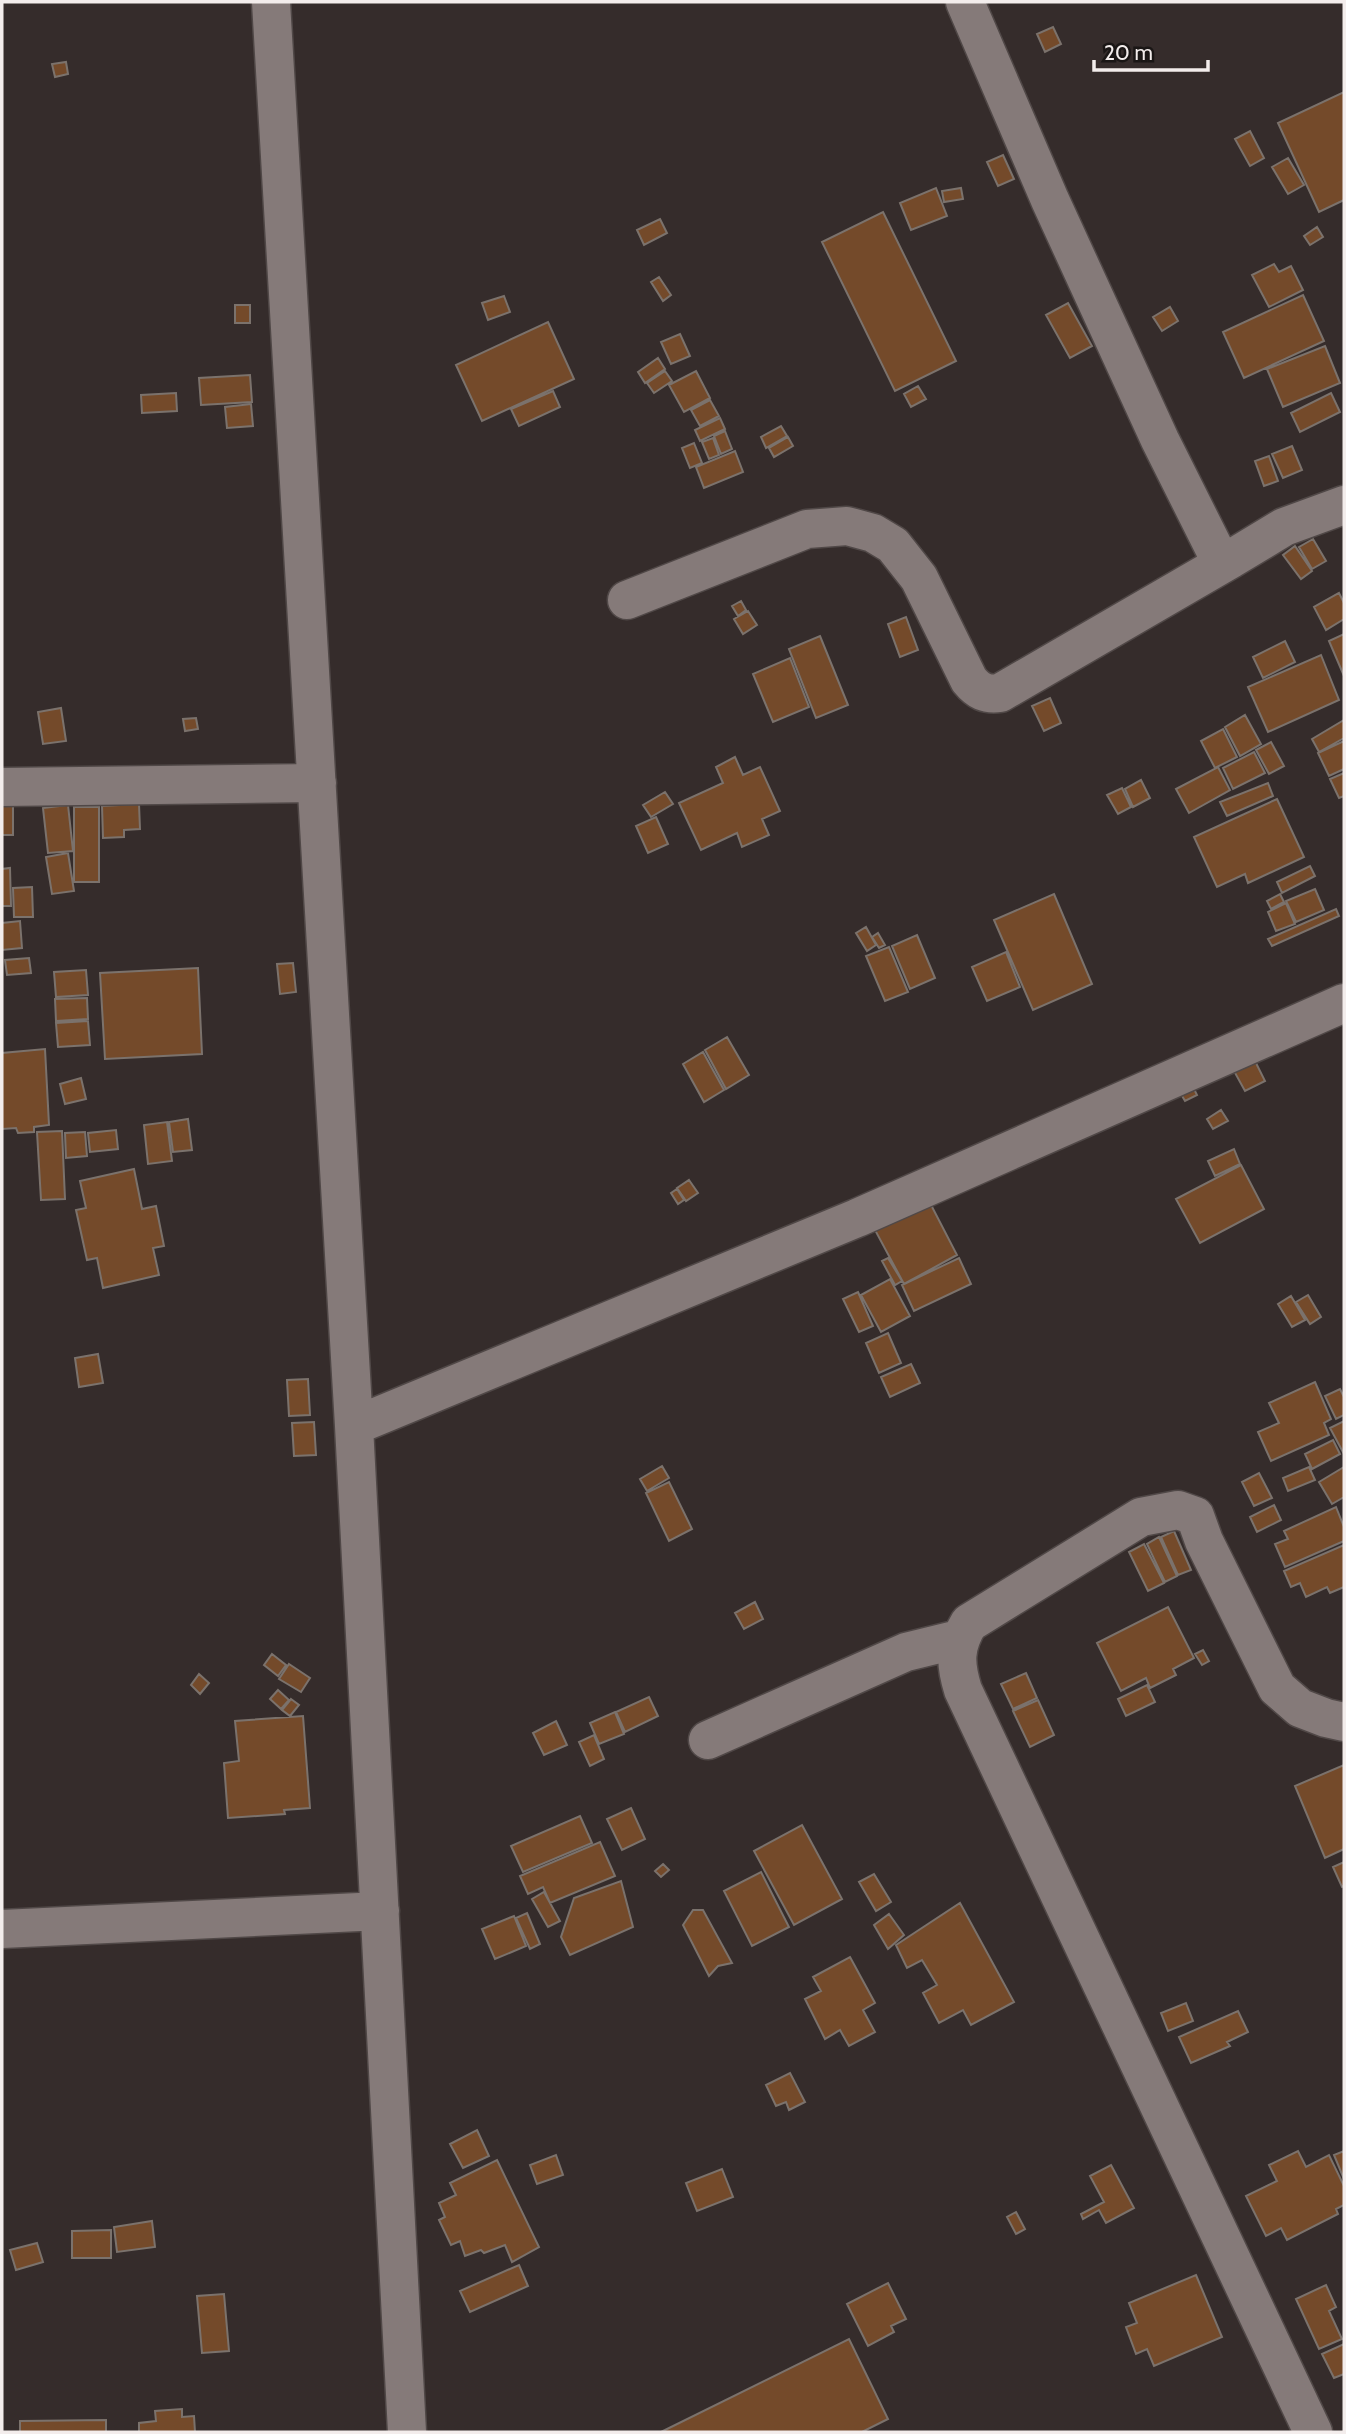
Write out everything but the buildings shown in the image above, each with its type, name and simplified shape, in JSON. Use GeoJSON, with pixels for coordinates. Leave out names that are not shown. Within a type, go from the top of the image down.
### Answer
{"type":"FeatureCollection","features":[{"type":"Feature","properties":{"kind":"street"},"geometry":{"type":"LineString","coordinates":[[271,2],[354,1426],[407,2432]]}},
{"type":"Feature","properties":{"kind":"street"},"geometry":{"type":"LineString","coordinates":[[965,2],[1050,200],[1160,440],[1220,560],[1231,559]]}},
{"type":"Feature","properties":{"kind":"street"},"geometry":{"type":"LineString","coordinates":[[627,600],[807,529],[847,526],[873,533],[893,545],[919,578],[969,680],[975,688],[992,694],[1000,693],[1284,527],[1344,505]]}},
{"type":"Feature","properties":{"kind":"street"},"geometry":{"type":"LineString","coordinates":[[2,787],[317,783]]}},
{"type":"Feature","properties":{"kind":"street"},"geometry":{"type":"LineString","coordinates":[[354,1426],[858,1218],[1344,1003]]}},
{"type":"Feature","properties":{"kind":"street"},"geometry":{"type":"LineString","coordinates":[[1313,2432],[963,1690],[957,1671],[959,1639],[968,1623],[1141,1517],[1178,1510],[1195,1516],[1204,1541],[1277,1688],[1300,1708],[1344,1722]]}},
{"type":"Feature","properties":{"kind":"street"},"geometry":{"type":"LineString","coordinates":[[708,1740],[906,1652],[959,1639]]}},
{"type":"Feature","properties":{"kind":"street"},"geometry":{"type":"LineString","coordinates":[[2,1929],[380,1912]]}}]}
